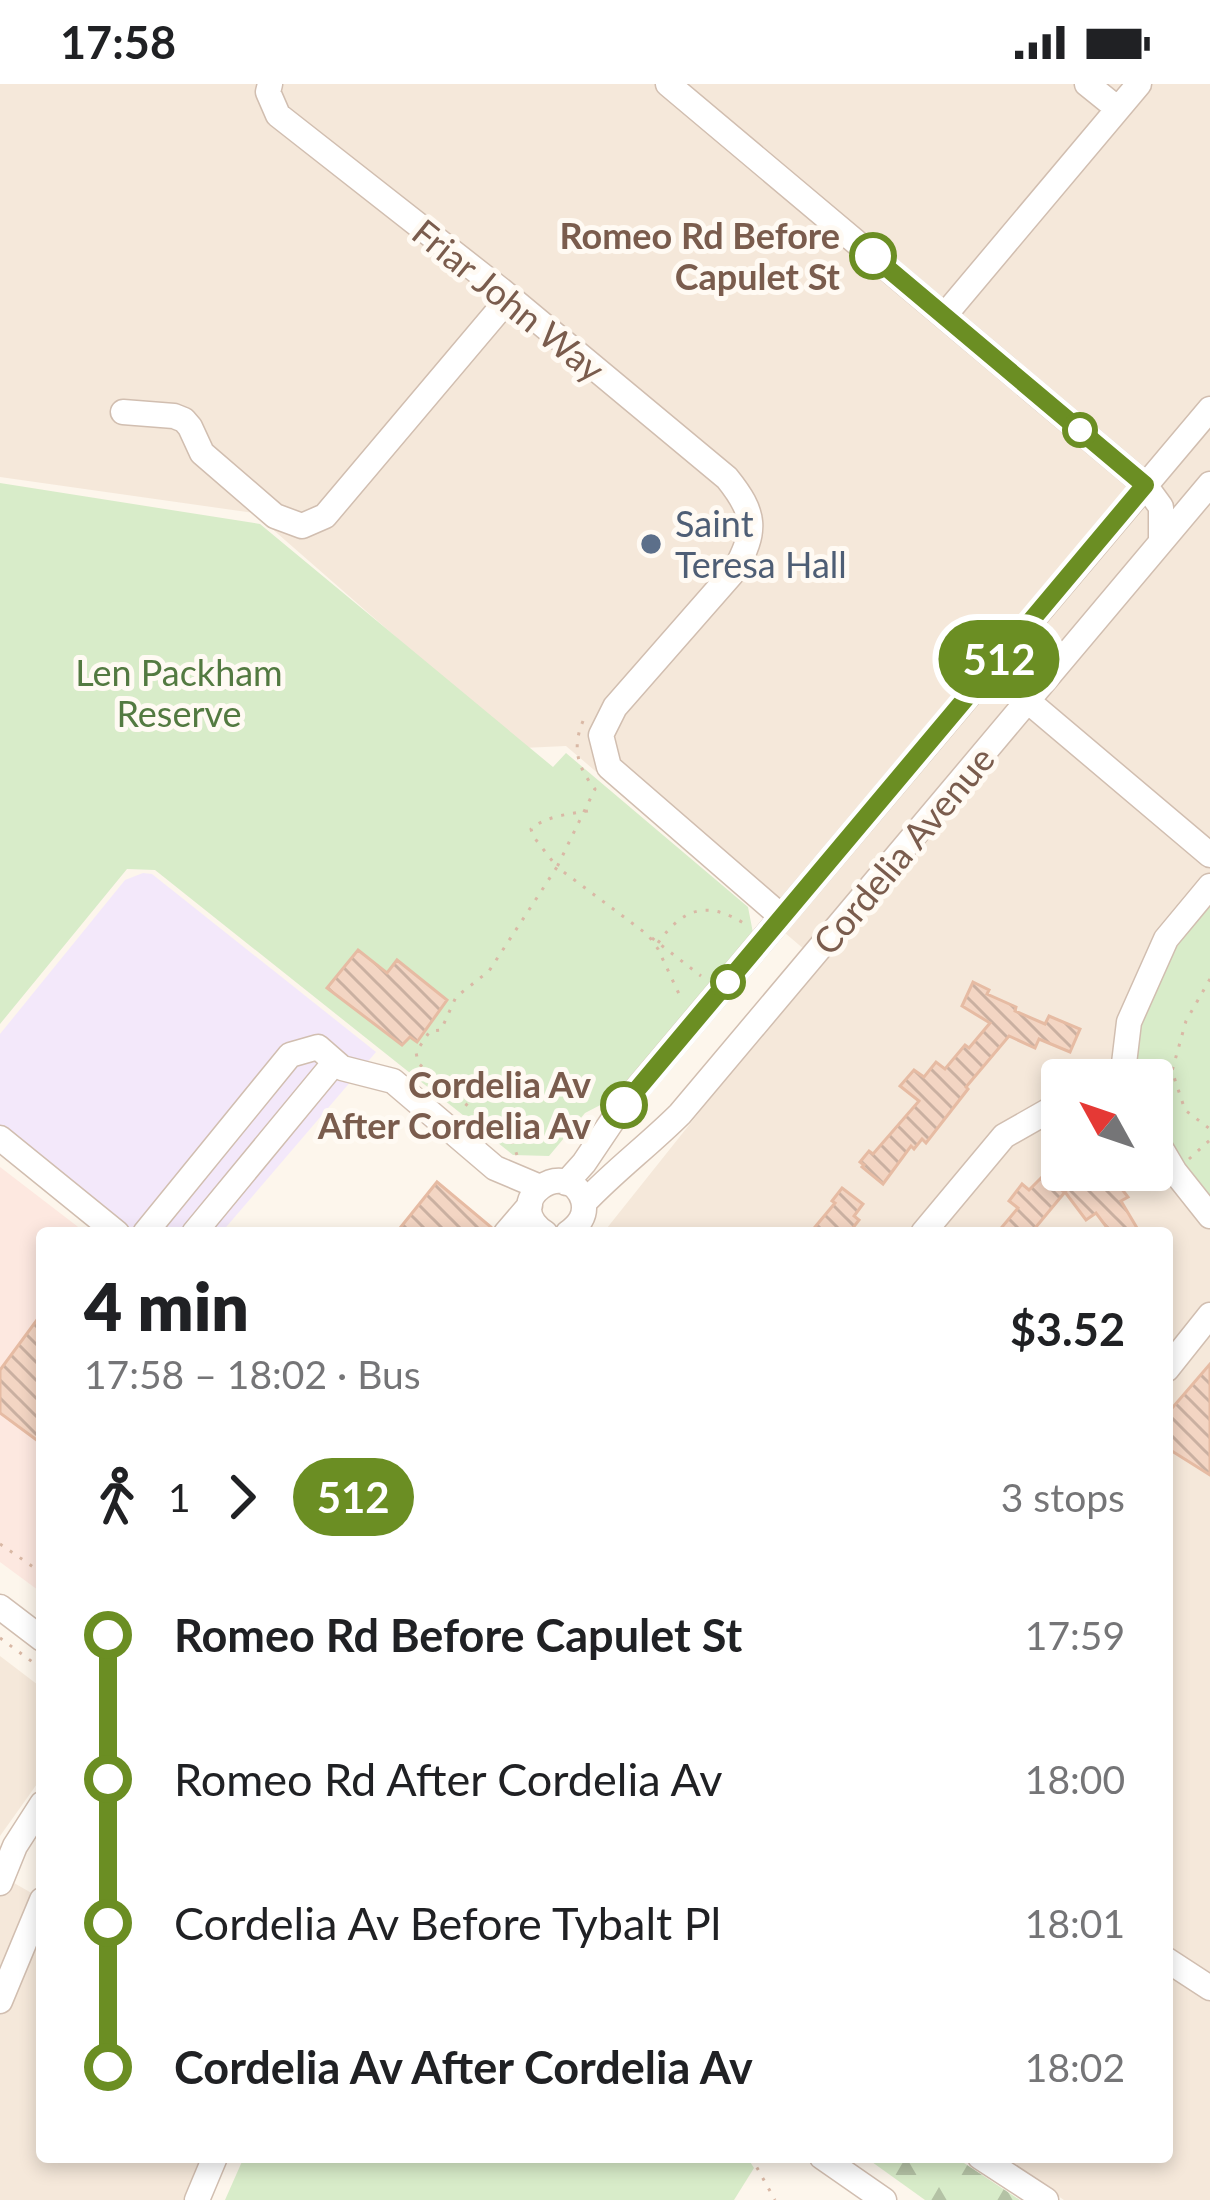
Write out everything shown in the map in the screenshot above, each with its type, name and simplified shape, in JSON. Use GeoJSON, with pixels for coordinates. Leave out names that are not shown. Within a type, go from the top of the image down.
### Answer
{"type":"FeatureCollection","features":[{"type":"Feature","properties":{"kind":"street","name":"Friar John Way"},"geometry":{"type":"LineString","coordinates":[[269,84],[278,115],[509,298],[727,478],[741,496],[752,519],[748,546],[735,570],[615,706],[602,735],[609,767],[782,917]]}},
{"type":"Feature","properties":{"kind":"street"},"geometry":{"type":"LineString","coordinates":[[668,84],[1145,485],[1161,507],[1161,542]]}},
{"type":"Feature","properties":{"kind":"street"},"geometry":{"type":"LineString","coordinates":[[1087,84],[1118,109]]}},
{"type":"Feature","properties":{"kind":"street"},"geometry":{"type":"LineString","coordinates":[[944,316],[1139,84]]}},
{"type":"Feature","properties":{"kind":"street"},"geometry":{"type":"LineString","coordinates":[[123,412],[184,420],[202,453],[275,516],[302,526],[325,516],[509,298]]}},
{"type":"Feature","properties":{"kind":"street","name":"Cordelia Avenue"},"geometry":{"type":"LineString","coordinates":[[566,1183],[621,1108],[1210,409]]}},
{"type":"Feature","properties":{"kind":"street","name":"Cordelia Avenue"},"geometry":{"type":"LineString","coordinates":[[582,1222],[604,1181],[647,1148],[680,1114],[1210,484]]}},
{"type":"Feature","properties":{"kind":"street"},"geometry":{"type":"LineString","coordinates":[[990,669],[1210,855]]}},
{"type":"Feature","properties":{"kind":"street"},"geometry":{"type":"LineString","coordinates":[[1125,1059],[1130,1022],[1166,939],[1210,886]]}},
{"type":"Feature","properties":{"kind":"street"},"geometry":{"type":"LineString","coordinates":[[150,1227],[290,1055],[318,1047],[342,1068],[393,1081],[507,1166],[495,1181],[535,1215],[550,1182],[566,1183],[578,1191],[582,1222]]}},
{"type":"Feature","properties":{"kind":"street"},"geometry":{"type":"LineString","coordinates":[[199,1227],[335,1062]]}},
{"type":"Feature","properties":{"kind":"street"},"geometry":{"type":"LineString","coordinates":[[927,1227],[1004,1136],[1041,1115]]}},
{"type":"Feature","properties":{"kind":"street"},"geometry":{"type":"LineString","coordinates":[[0,1138],[110,1227]]}},
{"type":"Feature","properties":{"kind":"street"},"geometry":{"type":"LineString","coordinates":[[1173,1170],[1210,1216]]}},
{"type":"Feature","properties":{"kind":"street"},"geometry":{"type":"LineString","coordinates":[[1173,1362],[1210,1315]]}},
{"type":"Feature","properties":{"kind":"street"},"geometry":{"type":"LineString","coordinates":[[0,1607],[36,1635]]}},
{"type":"Feature","properties":{"kind":"street"},"geometry":{"type":"LineString","coordinates":[[0,1625],[36,1652]]}},
{"type":"Feature","properties":{"kind":"street"},"geometry":{"type":"LineString","coordinates":[[0,1883],[15,1846],[36,1813]]}},
{"type":"Feature","properties":{"kind":"street"},"geometry":{"type":"LineString","coordinates":[[0,2001],[36,1914]]}},
{"type":"Feature","properties":{"kind":"street"},"geometry":{"type":"LineString","coordinates":[[1173,1964],[1210,1988]]}},
{"type":"Feature","properties":{"kind":"street"},"geometry":{"type":"LineString","coordinates":[[197,2200],[212,2163]]}},
{"type":"Feature","properties":{"kind":"street"},"geometry":{"type":"LineString","coordinates":[[831,2163],[884,2200]]}},
{"type":"Feature","properties":{"kind":"street"},"geometry":{"type":"LineString","coordinates":[[989,2163],[1046,2200]]}},
{"type":"Feature","properties":{"kind":"path"},"geometry":{"type":"LineString","coordinates":[[507,1166],[512,1139],[418,1064],[416,1052],[430,1031],[441,1030],[456,997],[489,971],[557,867],[595,789],[583,775],[576,740],[581,722],[592,711]]}},
{"type":"Feature","properties":{"kind":"path"},"geometry":{"type":"LineString","coordinates":[[593,810],[537,823],[531,829],[533,836],[557,867],[711,986]]}},
{"type":"Feature","properties":{"kind":"path"},"geometry":{"type":"LineString","coordinates":[[658,943],[672,924],[691,911],[706,909],[740,920],[755,934]]}},
{"type":"Feature","properties":{"kind":"path"},"geometry":{"type":"LineString","coordinates":[[648,935],[679,994]]}},
{"type":"Feature","properties":{"kind":"path"},"geometry":{"type":"LineString","coordinates":[[1210,979],[1186,1021],[1172,1071],[1185,1110],[1210,1129]]}},
{"type":"Feature","properties":{"kind":"path"},"geometry":{"type":"LineString","coordinates":[[0,1544],[36,1569]]}},
{"type":"Feature","properties":{"kind":"path"},"geometry":{"type":"LineString","coordinates":[[0,1638],[36,1665]]}},
{"type":"Feature","properties":{"kind":"path"},"geometry":{"type":"LineString","coordinates":[[754,2163],[775,2200]]}},
{"type":"Feature","properties":{"kind":"shaded area"},"geometry":{"type":"Polygon","coordinates":[[[0,84],[1210,84],[1210,2200],[1064,2200],[1009,2163],[1173,2163],[1173,1227],[608,1227],[819,962],[566,746],[523,748],[254,513],[0,477],[0,84]]]}},
{"type":"Feature","properties":{"kind":"shaded area"},"geometry":{"type":"Polygon","coordinates":[[[152,874],[376,1052],[226,1227],[96,1227],[0,1153],[0,1034],[125,880],[152,874]]]}},
{"type":"Feature","properties":{"kind":"shaded area"},"geometry":{"type":"Polygon","coordinates":[[[0,1167],[78,1227],[36,1227],[36,1589],[0,1562],[0,1167]]]}},
{"type":"Feature","properties":{"kind":"shaded area"},"geometry":{"type":"Polygon","coordinates":[[[0,1656],[36,1683],[36,1785],[0,1836],[0,1656]]]}},
{"type":"Feature","properties":{"kind":"shaded area"},"geometry":{"type":"Polygon","coordinates":[[[0,1875],[36,1896],[36,2163],[209,2163],[195,2200],[0,2200],[0,1875]]]}},
{"type":"Feature","properties":{"kind":"green space","name":"Len Packham Reserve"},"geometry":{"type":"Polygon","coordinates":[[[0,483],[260,524],[553,767],[566,753],[748,907],[753,933],[610,1100],[585,1113],[549,1156],[513,1155],[155,870],[127,869],[0,1024],[0,483]]]}},
{"type":"Feature","properties":{"kind":"green space"},"geometry":{"type":"Polygon","coordinates":[[[1210,907],[1210,1200],[1173,1150],[1173,1059],[1134,1059],[1141,1023],[1178,944],[1210,907]]]}},
{"type":"Feature","properties":{"kind":"green space"},"geometry":{"type":"Polygon","coordinates":[[[241,2163],[751,2163],[754,2168],[734,2200],[225,2200],[241,2163]]]}},
{"type":"Feature","properties":{"kind":"green space"},"geometry":{"type":"Polygon","coordinates":[[[873,2163],[964,2163],[1020,2200],[925,2200],[873,2163]]]}},
{"type":"Feature","properties":{"kind":"building"},"geometry":{"type":"Polygon","coordinates":[[[358,950],[387,973],[397,960],[447,1000],[417,1042],[410,1037],[402,1045],[327,988],[358,950]]]}},
{"type":"Feature","properties":{"kind":"building"},"geometry":{"type":"Polygon","coordinates":[[[973,982],[1016,1007],[1015,1011],[1045,1024],[1049,1016],[1080,1029],[1070,1052],[1039,1039],[1035,1048],[1009,1036],[926,1143],[922,1139],[914,1149],[911,1146],[883,1184],[860,1162],[869,1151],[873,1154],[919,1101],[900,1086],[914,1070],[924,1077],[936,1062],[945,1069],[990,1023],[962,1006],[973,982]]]}},
{"type":"Feature","properties":{"kind":"building"},"geometry":{"type":"Polygon","coordinates":[[[1041,1178],[1041,1191],[1123,1191],[1128,1197],[1121,1201],[1136,1227],[1106,1227],[1096,1213],[1086,1220],[1065,1192],[1036,1227],[1002,1227],[1018,1208],[1009,1201],[1022,1184],[1029,1190],[1041,1178]]]}},
{"type":"Feature","properties":{"kind":"building"},"geometry":{"type":"Polygon","coordinates":[[[437,1182],[491,1227],[401,1227],[437,1182]]]}},
{"type":"Feature","properties":{"kind":"building"},"geometry":{"type":"Polygon","coordinates":[[[842,1188],[863,1204],[854,1216],[859,1220],[854,1227],[815,1227],[835,1203],[842,1188]]]}},
{"type":"Feature","properties":{"kind":"building"},"geometry":{"type":"Polygon","coordinates":[[[36,1321],[36,1440],[0,1413],[0,1370],[36,1321]]]}},
{"type":"Feature","properties":{"kind":"building"},"geometry":{"type":"Polygon","coordinates":[[[1210,1364],[1210,1475],[1173,1452],[1173,1407],[1210,1364]]]}},
{"type":"Feature","properties":{"kind":"bus line","name":"512"},"geometry":{"type":"LineString","coordinates":[[624,1105],[1145,485],[873,256]]}},
{"type":"Feature","properties":{"kind":"place","name":"Romeo Rd Before Capulet St"},"geometry":{"type":"Point","coordinates":[873,256]}},
{"type":"Feature","properties":{"kind":"place","name":"Saint Teresa Hall"},"geometry":{"type":"Point","coordinates":[651,544]}},
{"type":"Feature","properties":{"kind":"place","name":"Cordelia Av After Cordelia Av"},"geometry":{"type":"Point","coordinates":[624,1105]}}]}
